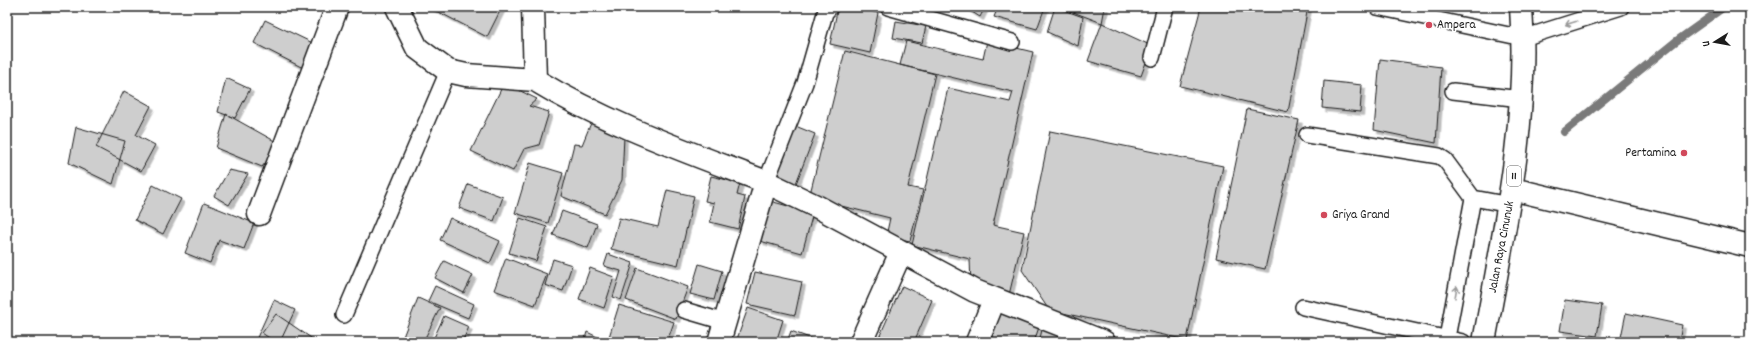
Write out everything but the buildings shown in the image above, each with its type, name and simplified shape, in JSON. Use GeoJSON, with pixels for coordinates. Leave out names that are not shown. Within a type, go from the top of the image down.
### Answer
{"type":"FeatureCollection","features":[{"type":"Feature","properties":{"kind":"main road"},"geometry":{"type":"LineString","coordinates":[[259,214],[337,7]]}},
{"type":"Feature","properties":{"kind":"main road"},"geometry":{"type":"LineString","coordinates":[[397,7],[416,48],[448,71],[466,75],[535,80],[566,99],[686,153],[766,182],[818,207],[994,300],[1104,342]]}},
{"type":"Feature","properties":{"kind":"main road"},"geometry":{"type":"LineString","coordinates":[[533,7],[535,80]]}},
{"type":"Feature","properties":{"kind":"main road","name":"Jalan Raya Cinunuk"},"geometry":{"type":"LineString","coordinates":[[1484,342],[1511,197],[1521,99],[1523,38],[1521,7]]}},
{"type":"Feature","properties":{"kind":"main road"},"geometry":{"type":"LineString","coordinates":[[722,332],[766,182]]}},
{"type":"Feature","properties":{"kind":"main road"},"geometry":{"type":"LineString","coordinates":[[1511,197],[1750,246]]}},
{"type":"Feature","properties":{"kind":"main road"},"geometry":{"type":"LineString","coordinates":[[861,342],[901,252]]}},
{"type":"Feature","properties":{"kind":"main road"},"geometry":{"type":"LineString","coordinates":[[977,342],[994,300]]}},
{"type":"Feature","properties":{"kind":"lane"},"geometry":{"type":"LineString","coordinates":[[766,182],[805,83],[825,13],[830,7]]}},
{"type":"Feature","properties":{"kind":"lane"},"geometry":{"type":"LineString","coordinates":[[888,7],[1012,42]]}},
{"type":"Feature","properties":{"kind":"lane"},"geometry":{"type":"LineString","coordinates":[[1152,58],[1165,7]]}},
{"type":"Feature","properties":{"kind":"lane"},"geometry":{"type":"LineString","coordinates":[[1377,7],[1523,38],[1621,7]]}},
{"type":"Feature","properties":{"kind":"lane"},"geometry":{"type":"LineString","coordinates":[[344,315],[448,71]]}},
{"type":"Feature","properties":{"kind":"lane"},"geometry":{"type":"LineString","coordinates":[[1453,91],[1521,99]]}},
{"type":"Feature","properties":{"kind":"lane"},"geometry":{"type":"LineString","coordinates":[[1307,135],[1439,156],[1445,160],[1473,198],[1447,338]]}},
{"type":"Feature","properties":{"kind":"lane"},"geometry":{"type":"LineString","coordinates":[[1473,198],[1511,197]]}},
{"type":"Feature","properties":{"kind":"lane"},"geometry":{"type":"LineString","coordinates":[[1303,307],[1463,342]]}},
{"type":"Feature","properties":{"kind":"lane"},"geometry":{"type":"LineString","coordinates":[[684,310],[722,332]]}},
{"type":"Feature","properties":{"kind":"waterway"},"geometry":{"type":"LineString","coordinates":[[1564,132],[1675,42],[1724,7]]}},
{"type":"Feature","properties":{"kind":"place","name":"Ampera"},"geometry":{"type":"Point","coordinates":[1429,25]}},
{"type":"Feature","properties":{"kind":"place","name":"Pertamina"},"geometry":{"type":"Point","coordinates":[1684,153]}},
{"type":"Feature","properties":{"kind":"place","name":"Griya Grand"},"geometry":{"type":"Point","coordinates":[1324,215]}}]}
